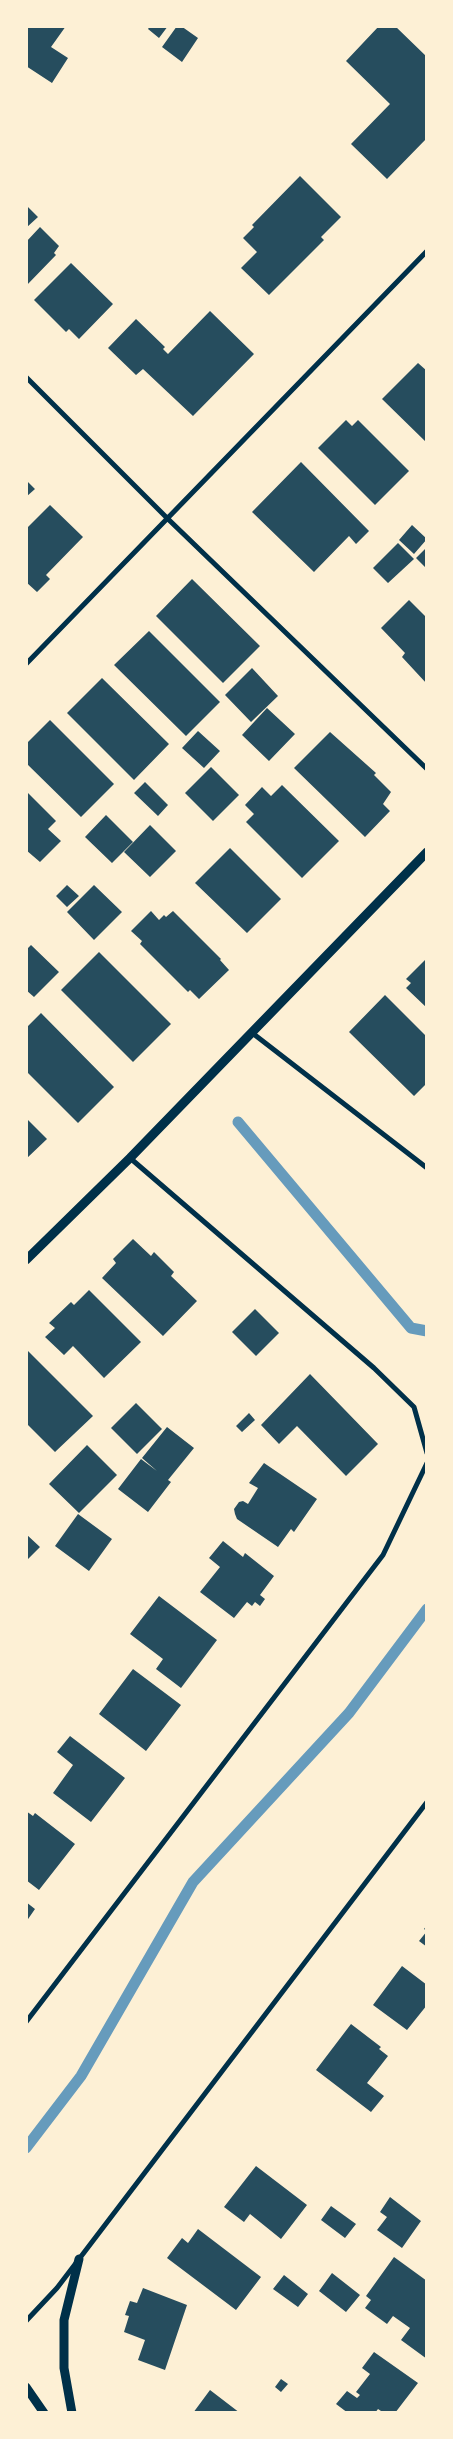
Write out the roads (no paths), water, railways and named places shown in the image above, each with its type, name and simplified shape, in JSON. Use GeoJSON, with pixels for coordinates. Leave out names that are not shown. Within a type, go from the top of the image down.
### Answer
{"type":"FeatureCollection","features":[{"type":"Feature","properties":{"kind":"street"},"geometry":{"type":"LineString","coordinates":[[26,664],[427,252]]}},
{"type":"Feature","properties":{"kind":"street"},"geometry":{"type":"LineString","coordinates":[[26,377],[168,519],[427,768]]}},
{"type":"Feature","properties":{"kind":"street"},"geometry":{"type":"LineString","coordinates":[[26,1260],[130,1158],[427,852]]}},
{"type":"Feature","properties":{"kind":"street"},"geometry":{"type":"LineString","coordinates":[[251,1032],[427,1168]]}},
{"type":"Feature","properties":{"kind":"street"},"geometry":{"type":"LineString","coordinates":[[130,1158],[374,1368],[414,1407],[427,1453]]}},
{"type":"Feature","properties":{"kind":"street"},"geometry":{"type":"LineString","coordinates":[[26,2022],[383,1555],[427,1463]]}},
{"type":"Feature","properties":{"kind":"street"},"geometry":{"type":"LineString","coordinates":[[26,2321],[57,2288],[427,1802]]}},
{"type":"Feature","properties":{"kind":"street"},"geometry":{"type":"LineString","coordinates":[[72,2413],[64,2368],[64,2320],[79,2259]]}},
{"type":"Feature","properties":{"kind":"street"},"geometry":{"type":"LineString","coordinates":[[26,2387],[44,2413]]}},
{"type":"Feature","properties":{"kind":"waterway"},"geometry":{"type":"LineString","coordinates":[[238,1122],[411,1328],[427,1331]]}},
{"type":"Feature","properties":{"kind":"waterway"},"geometry":{"type":"LineString","coordinates":[[26,2148],[81,2076],[193,1882],[349,1713],[427,1609]]}}]}
